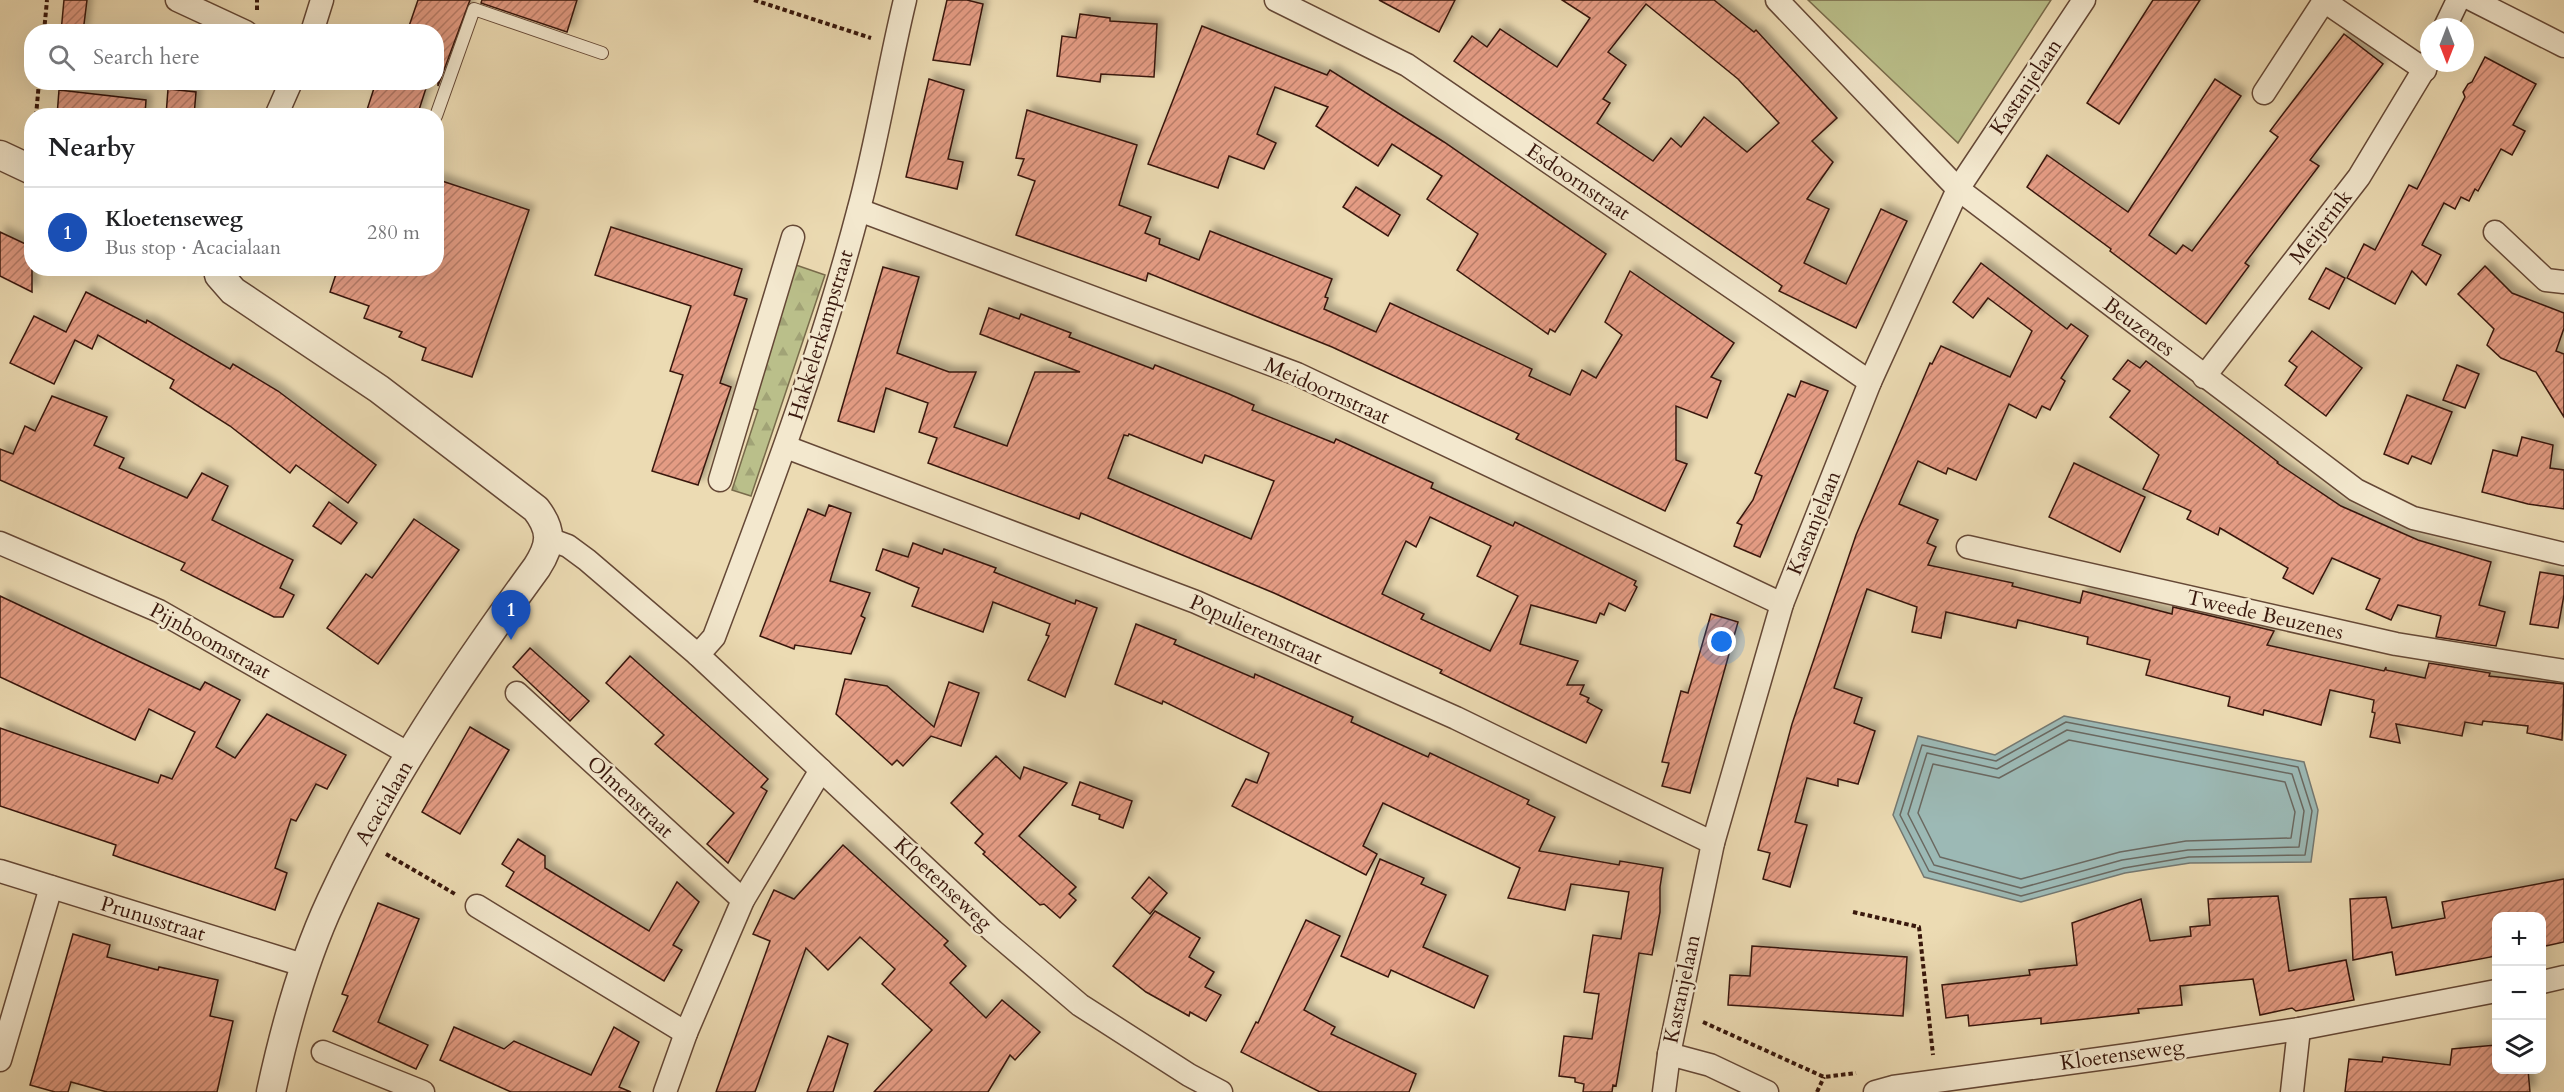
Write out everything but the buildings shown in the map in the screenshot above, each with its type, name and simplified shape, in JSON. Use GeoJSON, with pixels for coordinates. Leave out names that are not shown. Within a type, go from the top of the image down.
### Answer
{"type":"FeatureCollection","features":[{"type":"Feature","properties":{"kind":"street"},"geometry":{"type":"LineString","coordinates":[[177,0],[229,24]]}},
{"type":"Feature","properties":{"kind":"street"},"geometry":{"type":"LineString","coordinates":[[314,24],[322,0]]}},
{"type":"Feature","properties":{"kind":"street","name":"Hakkelerkampstraat"},"geometry":{"type":"LineString","coordinates":[[698,656],[714,637],[786,447],[859,210],[905,0]]}},
{"type":"Feature","properties":{"kind":"street","name":"Esdoornstraat"},"geometry":{"type":"LineString","coordinates":[[1276,0],[1407,65],[1870,382]]}},
{"type":"Feature","properties":{"kind":"street","name":"Beuzenes"},"geometry":{"type":"LineString","coordinates":[[1777,0],[1958,189],[2356,490],[2413,518],[2564,554]]}},
{"type":"Feature","properties":{"kind":"street","name":"Kastanjelaan"},"geometry":{"type":"LineString","coordinates":[[1664,1092],[1669,1054],[1713,843],[1782,604],[1870,382],[1958,189],[2084,0]]}},
{"type":"Feature","properties":{"kind":"street"},"geometry":{"type":"LineString","coordinates":[[2449,18],[2458,0]]}},
{"type":"Feature","properties":{"kind":"street"},"geometry":{"type":"LineString","coordinates":[[2473,0],[2564,46]]}},
{"type":"Feature","properties":{"kind":"street","name":"Meijerink"},"geometry":{"type":"LineString","coordinates":[[2264,93],[2324,2],[2420,62]]}},
{"type":"Feature","properties":{"kind":"street","name":"Meijerink"},"geometry":{"type":"LineString","coordinates":[[2204,376],[2360,177],[2423,72]]}},
{"type":"Feature","properties":{"kind":"street"},"geometry":{"type":"LineString","coordinates":[[280,108],[287,90]]}},
{"type":"Feature","properties":{"kind":"street"},"geometry":{"type":"LineString","coordinates":[[0,155],[24,166]]}},
{"type":"Feature","properties":{"kind":"street","name":"Meidoornstraat"},"geometry":{"type":"LineString","coordinates":[[859,210],[1297,374],[1782,604]]}},
{"type":"Feature","properties":{"kind":"street"},"geometry":{"type":"LineString","coordinates":[[2495,232],[2546,280],[2564,282]]}},
{"type":"Feature","properties":{"kind":"street"},"geometry":{"type":"LineString","coordinates":[[720,480],[793,237]]}},
{"type":"Feature","properties":{"kind":"street"},"geometry":{"type":"LineString","coordinates":[[221,276],[233,291],[380,389],[536,509],[547,523],[549,539]]}},
{"type":"Feature","properties":{"kind":"street","name":"Populierenstraat"},"geometry":{"type":"LineString","coordinates":[[786,447],[1196,602],[1456,718],[1713,843]]}},
{"type":"Feature","properties":{"kind":"street","name":"Kloetenseweg"},"geometry":{"type":"LineString","coordinates":[[549,539],[568,546],[587,560],[698,656],[993,930],[1080,1005],[1189,1075],[1221,1092]]}},
{"type":"Feature","properties":{"kind":"street","name":"Acacialaan"},"geometry":{"type":"LineString","coordinates":[[271,1092],[283,1038],[330,902],[411,754],[477,649],[537,567],[545,554],[549,539]]}},
{"type":"Feature","properties":{"kind":"street","name":"Pijnboomstraat"},"geometry":{"type":"LineString","coordinates":[[0,543],[159,611],[411,754]]}},
{"type":"Feature","properties":{"kind":"street","name":"Tweede Beuzenes"},"geometry":{"type":"LineString","coordinates":[[1968,547],[2396,644],[2564,670]]}},
{"type":"Feature","properties":{"kind":"street","name":"Olmenstraat"},"geometry":{"type":"LineString","coordinates":[[517,693],[743,900]]}},
{"type":"Feature","properties":{"kind":"street"},"geometry":{"type":"LineString","coordinates":[[666,1092],[686,1033],[743,900],[821,770]]}},
{"type":"Feature","properties":{"kind":"street","name":"Prunusstraat"},"geometry":{"type":"LineString","coordinates":[[0,871],[306,966]]}},
{"type":"Feature","properties":{"kind":"street"},"geometry":{"type":"LineString","coordinates":[[0,1060],[51,887]]}},
{"type":"Feature","properties":{"kind":"street"},"geometry":{"type":"LineString","coordinates":[[477,906],[686,1033]]}},
{"type":"Feature","properties":{"kind":"street"},"geometry":{"type":"LineString","coordinates":[[2546,981],[2564,978]]}},
{"type":"Feature","properties":{"kind":"street","name":"Kloetenseweg"},"geometry":{"type":"LineString","coordinates":[[1875,1092],[1936,1081],[2299,1029],[2492,991]]}},
{"type":"Feature","properties":{"kind":"street"},"geometry":{"type":"LineString","coordinates":[[2292,1092],[2299,1029]]}},
{"type":"Feature","properties":{"kind":"street"},"geometry":{"type":"LineString","coordinates":[[323,1052],[423,1092]]}},
{"type":"Feature","properties":{"kind":"street"},"geometry":{"type":"LineString","coordinates":[[1669,1054],[1710,1065],[1767,1092]]}},
{"type":"Feature","properties":{"kind":"lane"},"geometry":{"type":"LineString","coordinates":[[439,108],[474,9],[602,53]]}},
{"type":"Feature","properties":{"kind":"path"},"geometry":{"type":"LineString","coordinates":[[45,24],[47,0]]}},
{"type":"Feature","properties":{"kind":"path"},"geometry":{"type":"LineString","coordinates":[[754,0],[894,46]]}},
{"type":"Feature","properties":{"kind":"path"},"geometry":{"type":"LineString","coordinates":[[37,108],[38,90]]}},
{"type":"Feature","properties":{"kind":"path"},"geometry":{"type":"LineString","coordinates":[[362,840],[477,906]]}},
{"type":"Feature","properties":{"kind":"path"},"geometry":{"type":"LineString","coordinates":[[1853,912],[1919,927],[1936,1081]]}},
{"type":"Feature","properties":{"kind":"path"},"geometry":{"type":"LineString","coordinates":[[1678,1011],[1824,1077],[1848,1076],[1865,1070]]}},
{"type":"Feature","properties":{"kind":"path"},"geometry":{"type":"LineString","coordinates":[[1923,1057],[1933,1056]]}},
{"type":"Feature","properties":{"kind":"path"},"geometry":{"type":"LineString","coordinates":[[1817,1092],[1824,1077]]}},
{"type":"Feature","properties":{"kind":"green space"},"geometry":{"type":"Polygon","coordinates":[[[1808,0],[2051,0],[1958,143],[1808,0]]]}},
{"type":"Feature","properties":{"kind":"green space"},"geometry":{"type":"Polygon","coordinates":[[[793,264],[825,275],[751,496],[732,490],[758,410],[746,406],[793,264]]]}},
{"type":"Feature","properties":{"kind":"water"},"geometry":{"type":"Polygon","coordinates":[[[2064,716],[2304,762],[2318,810],[2311,862],[2190,863],[2125,873],[2021,902],[1924,877],[1893,815],[1918,736],[1995,755],[2064,716]]]}},
{"type":"Feature","properties":{"kind":"place","name":"Kloetenseweg"},"geometry":{"type":"Point","coordinates":[511,640]}}]}
